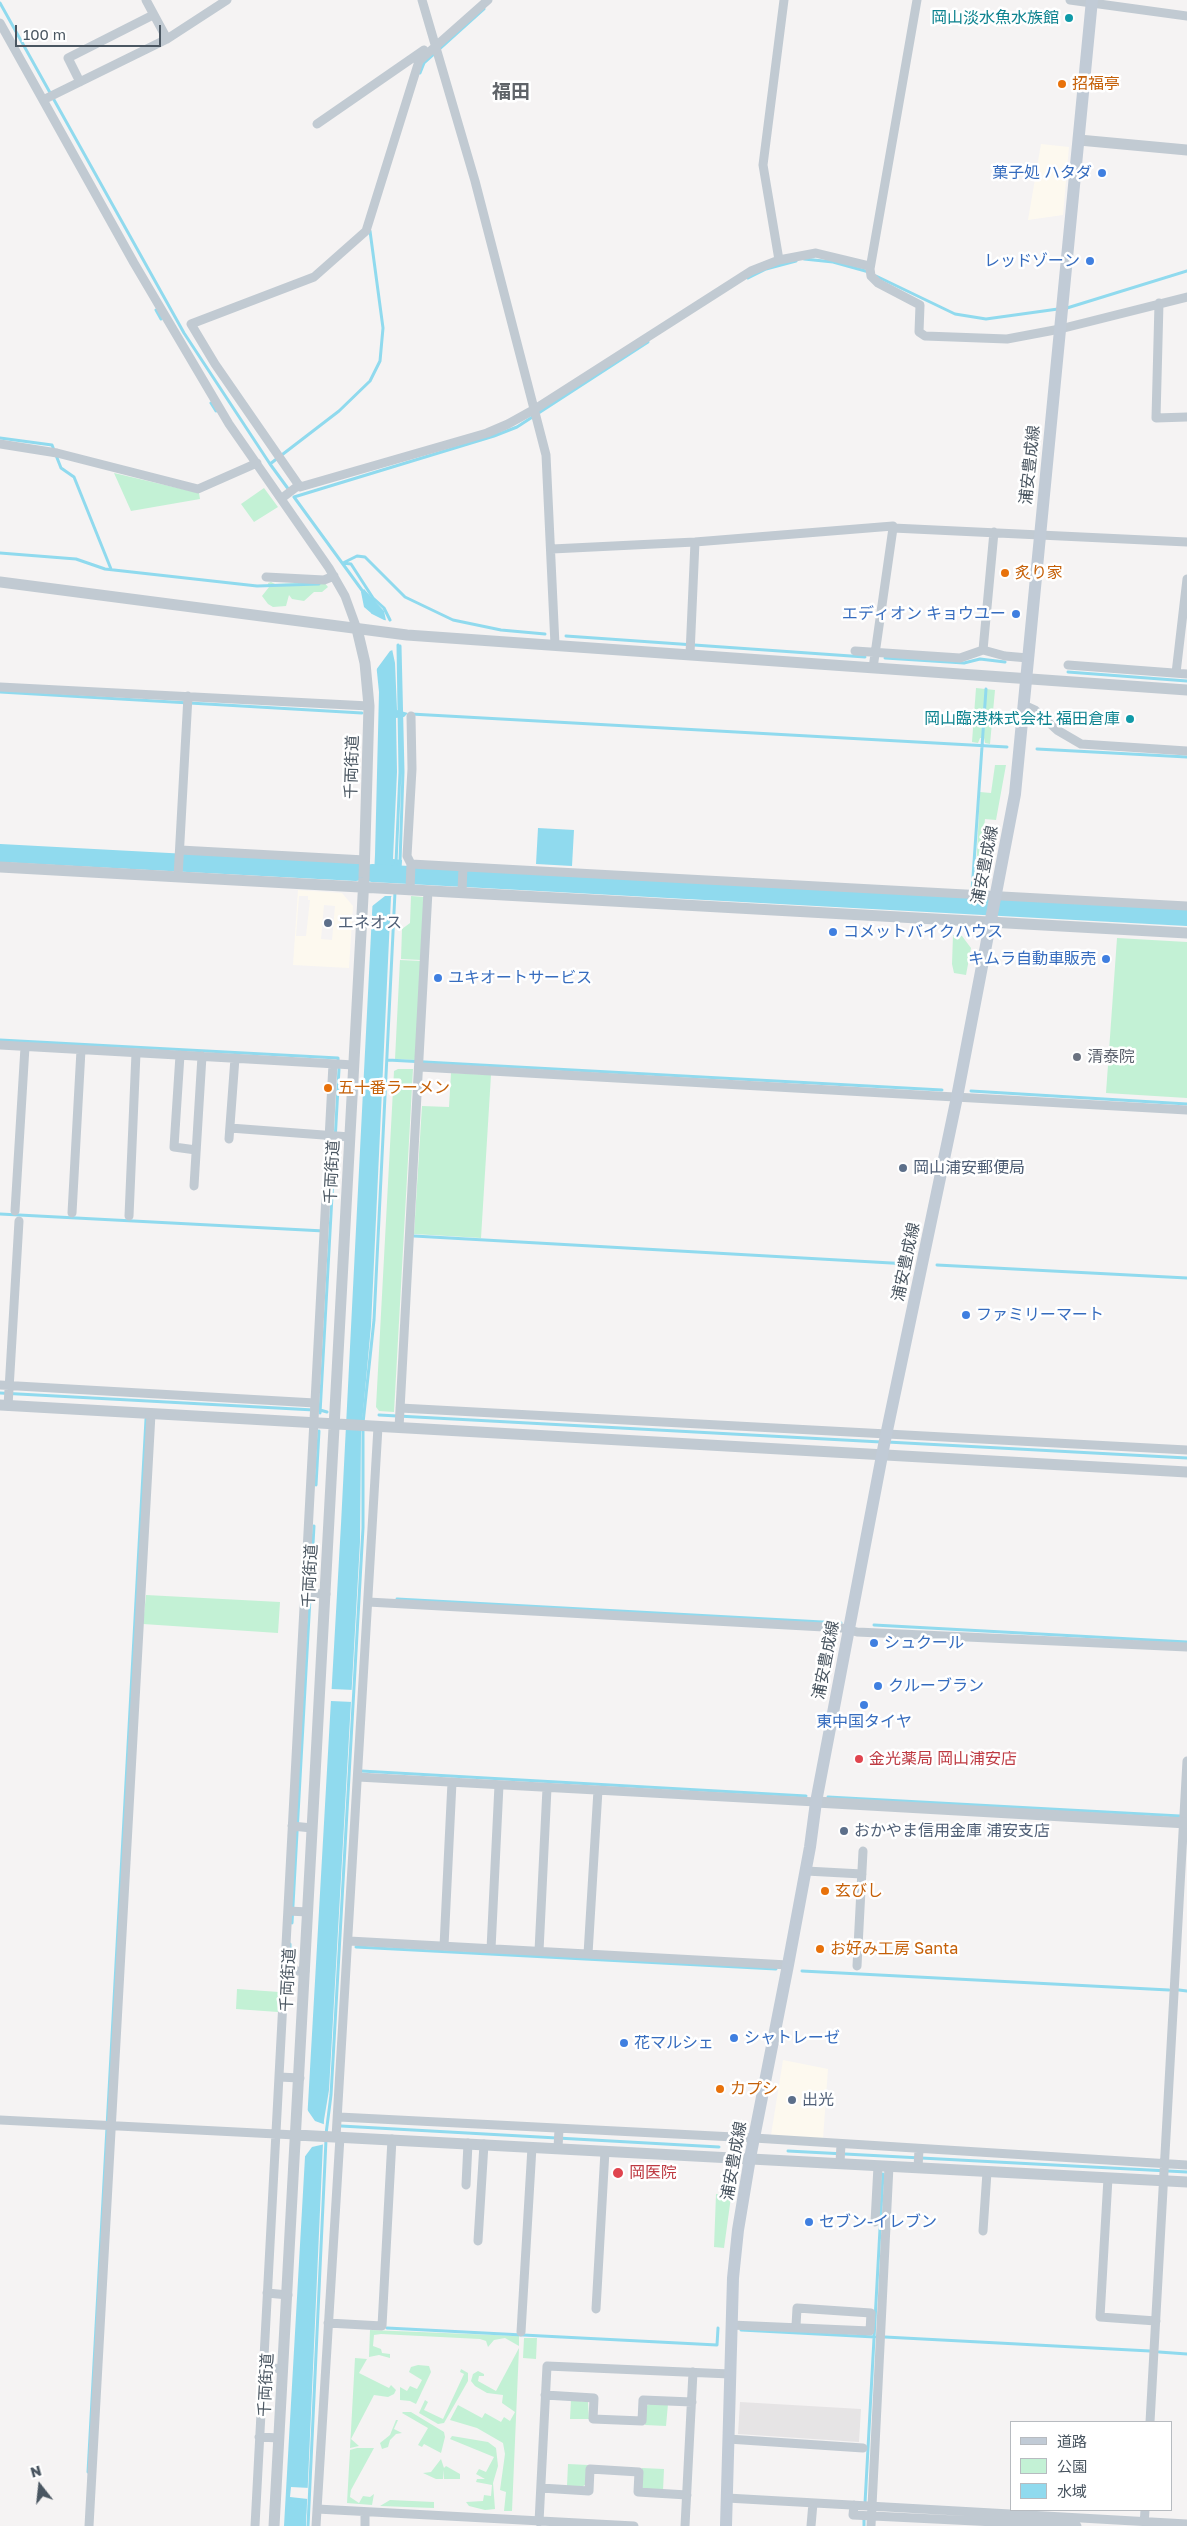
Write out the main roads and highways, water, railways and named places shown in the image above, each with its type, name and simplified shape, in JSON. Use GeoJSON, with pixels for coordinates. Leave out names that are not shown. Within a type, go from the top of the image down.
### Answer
{"type":"FeatureCollection","features":[{"type":"Feature","properties":{"kind":"main road","name":"浦安豊成線"},"geometry":{"type":"LineString","coordinates":[[726,2526],[731,2325],[738,2230],[750,2158],[806,1871],[816,1802],[884,1443],[957,1097],[1015,794],[1092,2]]}},
{"type":"Feature","properties":{"kind":"water"},"geometry":{"type":"Polygon","coordinates":[[[364,589],[384,611],[395,663],[397,710],[408,713],[404,717],[396,718],[397,772],[393,859],[402,860],[401,881],[391,897],[371,1326],[361,1434],[360,1542],[329,2090],[324,2120],[306,2526],[284,2526],[341,1524],[375,855],[379,692],[371,613],[364,607],[361,592],[364,589]]]}},
{"type":"Feature","properties":{"kind":"water"},"geometry":{"type":"Polygon","coordinates":[[[538,828],[574,830],[572,866],[536,864],[538,828]]]}},
{"type":"Feature","properties":{"kind":"waterway"},"geometry":{"type":"LineString","coordinates":[[0,3],[184,333],[289,490]]}},
{"type":"Feature","properties":{"kind":"waterway"},"geometry":{"type":"LineString","coordinates":[[420,73],[424,63],[484,9]]}},
{"type":"Feature","properties":{"kind":"waterway"},"geometry":{"type":"LineString","coordinates":[[270,464],[339,411],[370,381],[380,361],[383,328],[370,231]]}},
{"type":"Feature","properties":{"kind":"waterway"},"geometry":{"type":"LineString","coordinates":[[804,259],[833,262],[869,272]]}},
{"type":"Feature","properties":{"kind":"waterway"},"geometry":{"type":"LineString","coordinates":[[748,278],[766,269],[796,261]]}},
{"type":"Feature","properties":{"kind":"waterway"},"geometry":{"type":"LineString","coordinates":[[1067,308],[1187,271]]}},
{"type":"Feature","properties":{"kind":"waterway"},"geometry":{"type":"LineString","coordinates":[[876,276],[955,314],[986,319],[1058,309]]}},
{"type":"Feature","properties":{"kind":"waterway"},"geometry":{"type":"LineString","coordinates":[[156,310],[161,319]]}},
{"type":"Feature","properties":{"kind":"waterway"},"geometry":{"type":"LineString","coordinates":[[294,497],[494,436],[517,427],[648,342]]}},
{"type":"Feature","properties":{"kind":"waterway"},"geometry":{"type":"LineString","coordinates":[[211,403],[216,411]]}},
{"type":"Feature","properties":{"kind":"waterway"},"geometry":{"type":"LineString","coordinates":[[0,438],[52,445],[61,468],[74,477],[111,569]]}},
{"type":"Feature","properties":{"kind":"waterway"},"geometry":{"type":"LineString","coordinates":[[294,497],[364,593]]}},
{"type":"Feature","properties":{"kind":"waterway"},"geometry":{"type":"LineString","coordinates":[[0,553],[76,559],[105,569],[257,586],[319,584]]}},
{"type":"Feature","properties":{"kind":"waterway"},"geometry":{"type":"LineString","coordinates":[[343,563],[357,556],[365,557],[405,597],[453,620],[501,630],[545,634]]}},
{"type":"Feature","properties":{"kind":"waterway"},"geometry":{"type":"LineString","coordinates":[[343,563],[351,564],[373,598],[384,608],[390,620]]}},
{"type":"Feature","properties":{"kind":"waterway"},"geometry":{"type":"LineString","coordinates":[[566,636],[865,657]]}},
{"type":"Feature","properties":{"kind":"waterway"},"geometry":{"type":"LineString","coordinates":[[396,863],[400,772],[398,645]]}},
{"type":"Feature","properties":{"kind":"waterway"},"geometry":{"type":"LineString","coordinates":[[400,646],[403,772],[400,862]]}},
{"type":"Feature","properties":{"kind":"waterway"},"geometry":{"type":"LineString","coordinates":[[885,658],[964,663],[980,659],[1005,662]]}},
{"type":"Feature","properties":{"kind":"waterway"},"geometry":{"type":"LineString","coordinates":[[1068,672],[1187,681]]}},
{"type":"Feature","properties":{"kind":"waterway"},"geometry":{"type":"LineString","coordinates":[[972,891],[986,689]]}},
{"type":"Feature","properties":{"kind":"waterway"},"geometry":{"type":"LineString","coordinates":[[0,692],[362,713]]}},
{"type":"Feature","properties":{"kind":"waterway"},"geometry":{"type":"LineString","coordinates":[[411,714],[1007,747]]}},
{"type":"Feature","properties":{"kind":"waterway"},"geometry":{"type":"LineString","coordinates":[[1037,749],[1187,757]]}},
{"type":"Feature","properties":{"kind":"waterway"},"geometry":{"type":"LineString","coordinates":[[0,853],[356,872]]}},
{"type":"Feature","properties":{"kind":"waterway"},"geometry":{"type":"LineString","coordinates":[[372,873],[1187,917]]}},
{"type":"Feature","properties":{"kind":"waterway"},"geometry":{"type":"LineString","coordinates":[[363,1423],[374,1320],[395,892]]}},
{"type":"Feature","properties":{"kind":"waterway"},"geometry":{"type":"LineString","coordinates":[[971,898],[971,905]]}},
{"type":"Feature","properties":{"kind":"waterway"},"geometry":{"type":"LineString","coordinates":[[0,1040],[338,1058],[338,1060]]}},
{"type":"Feature","properties":{"kind":"waterway"},"geometry":{"type":"LineString","coordinates":[[388,1060],[942,1090]]}},
{"type":"Feature","properties":{"kind":"waterway"},"geometry":{"type":"LineString","coordinates":[[320,1413],[339,1069]]}},
{"type":"Feature","properties":{"kind":"waterway"},"geometry":{"type":"LineString","coordinates":[[971,1091],[1187,1104]]}},
{"type":"Feature","properties":{"kind":"waterway"},"geometry":{"type":"LineString","coordinates":[[0,1214],[324,1231]]}},
{"type":"Feature","properties":{"kind":"waterway"},"geometry":{"type":"LineString","coordinates":[[414,1236],[909,1264]]}},
{"type":"Feature","properties":{"kind":"waterway"},"geometry":{"type":"LineString","coordinates":[[937,1265],[1187,1278]]}},
{"type":"Feature","properties":{"kind":"waterway"},"geometry":{"type":"LineString","coordinates":[[0,1393],[314,1410]]}},
{"type":"Feature","properties":{"kind":"waterway"},"geometry":{"type":"LineString","coordinates":[[320,1410],[327,1412]]}},
{"type":"Feature","properties":{"kind":"waterway"},"geometry":{"type":"LineString","coordinates":[[379,1415],[881,1442]]}},
{"type":"Feature","properties":{"kind":"waterway"},"geometry":{"type":"LineString","coordinates":[[88,2472],[146,1419]]}},
{"type":"Feature","properties":{"kind":"waterway"},"geometry":{"type":"LineString","coordinates":[[326,2134],[331,2095],[363,1528],[363,1429]]}},
{"type":"Feature","properties":{"kind":"waterway"},"geometry":{"type":"LineString","coordinates":[[316,1485],[319,1431]]}},
{"type":"Feature","properties":{"kind":"waterway"},"geometry":{"type":"LineString","coordinates":[[887,1442],[1187,1458]]}},
{"type":"Feature","properties":{"kind":"waterway"},"geometry":{"type":"LineString","coordinates":[[292,1923],[314,1526]]}},
{"type":"Feature","properties":{"kind":"waterway"},"geometry":{"type":"LineString","coordinates":[[397,1599],[841,1623]]}},
{"type":"Feature","properties":{"kind":"waterway"},"geometry":{"type":"LineString","coordinates":[[874,1625],[1187,1642]]}},
{"type":"Feature","properties":{"kind":"waterway"},"geometry":{"type":"LineString","coordinates":[[361,1771],[806,1796]]}},
{"type":"Feature","properties":{"kind":"waterway"},"geometry":{"type":"LineString","coordinates":[[828,1797],[1180,1816]]}},
{"type":"Feature","properties":{"kind":"waterway"},"geometry":{"type":"LineString","coordinates":[[290,1944],[290,1963]]}},
{"type":"Feature","properties":{"kind":"waterway"},"geometry":{"type":"LineString","coordinates":[[356,1947],[776,1969]]}},
{"type":"Feature","properties":{"kind":"waterway"},"geometry":{"type":"LineString","coordinates":[[802,1971],[1169,1990]]}},
{"type":"Feature","properties":{"kind":"waterway"},"geometry":{"type":"LineString","coordinates":[[1179,1990],[1187,1991]]}},
{"type":"Feature","properties":{"kind":"waterway"},"geometry":{"type":"LineString","coordinates":[[341,2126],[719,2147]]}},
{"type":"Feature","properties":{"kind":"waterway"},"geometry":{"type":"LineString","coordinates":[[308,2526],[326,2140]]}},
{"type":"Feature","properties":{"kind":"waterway"},"geometry":{"type":"LineString","coordinates":[[788,2151],[1187,2172]]}},
{"type":"Feature","properties":{"kind":"waterway"},"geometry":{"type":"LineString","coordinates":[[865,2503],[883,2174]]}},
{"type":"Feature","properties":{"kind":"waterway"},"geometry":{"type":"LineString","coordinates":[[387,2328],[717,2345],[718,2328]]}},
{"type":"Feature","properties":{"kind":"waterway"},"geometry":{"type":"LineString","coordinates":[[741,2330],[875,2337]]}},
{"type":"Feature","properties":{"kind":"waterway"},"geometry":{"type":"LineString","coordinates":[[885,2337],[1150,2351]]}},
{"type":"Feature","properties":{"kind":"waterway"},"geometry":{"type":"LineString","coordinates":[[1159,2352],[1187,2354]]}},
{"type":"Feature","properties":{"kind":"waterway"},"geometry":{"type":"LineString","coordinates":[[864,2517],[864,2526]]}},
{"type":"Feature","properties":{"kind":"place","name":"岡山淡水魚水族館"},"geometry":{"type":"Point","coordinates":[1069,18]}},
{"type":"Feature","properties":{"kind":"place","name":"招福亭"},"geometry":{"type":"Point","coordinates":[1062,84]}},
{"type":"Feature","properties":{"kind":"place","name":"菓子処 ハタダ"},"geometry":{"type":"Point","coordinates":[1102,173]}},
{"type":"Feature","properties":{"kind":"place","name":"レッドゾーン"},"geometry":{"type":"Point","coordinates":[1090,261]}},
{"type":"Feature","properties":{"kind":"place","name":"炙り家"},"geometry":{"type":"Point","coordinates":[1005,573]}},
{"type":"Feature","properties":{"kind":"place","name":"エディオン キョウユー"},"geometry":{"type":"Point","coordinates":[1016,614]}},
{"type":"Feature","properties":{"kind":"place","name":"岡山臨港株式会社 福田倉庫"},"geometry":{"type":"Point","coordinates":[1130,719]}},
{"type":"Feature","properties":{"kind":"place","name":"エネオス"},"geometry":{"type":"Point","coordinates":[328,923]}},
{"type":"Feature","properties":{"kind":"place","name":"コメットバイクハウス"},"geometry":{"type":"Point","coordinates":[833,932]}},
{"type":"Feature","properties":{"kind":"place","name":"キムラ自動車販売"},"geometry":{"type":"Point","coordinates":[1106,959]}},
{"type":"Feature","properties":{"kind":"place","name":"ユキオートサービス"},"geometry":{"type":"Point","coordinates":[438,978]}},
{"type":"Feature","properties":{"kind":"place","name":"清泰院"},"geometry":{"type":"Point","coordinates":[1077,1057]}},
{"type":"Feature","properties":{"kind":"place","name":"五十番ラーメン"},"geometry":{"type":"Point","coordinates":[328,1088]}},
{"type":"Feature","properties":{"kind":"place","name":"岡山浦安郵便局"},"geometry":{"type":"Point","coordinates":[903,1168]}},
{"type":"Feature","properties":{"kind":"place","name":"ファミリーマート"},"geometry":{"type":"Point","coordinates":[966,1315]}},
{"type":"Feature","properties":{"kind":"place","name":"シュクール"},"geometry":{"type":"Point","coordinates":[874,1643]}},
{"type":"Feature","properties":{"kind":"place","name":"クルーブラン"},"geometry":{"type":"Point","coordinates":[878,1686]}},
{"type":"Feature","properties":{"kind":"place","name":"東中国タイヤ"},"geometry":{"type":"Point","coordinates":[864,1705]}},
{"type":"Feature","properties":{"kind":"place","name":"金光薬局 岡山浦安店"},"geometry":{"type":"Point","coordinates":[859,1759]}},
{"type":"Feature","properties":{"kind":"place","name":"おかやま信用金庫 浦安支店"},"geometry":{"type":"Point","coordinates":[844,1831]}},
{"type":"Feature","properties":{"kind":"place","name":"玄びし"},"geometry":{"type":"Point","coordinates":[825,1891]}},
{"type":"Feature","properties":{"kind":"place","name":"お好み工房 Santa"},"geometry":{"type":"Point","coordinates":[820,1949]}},
{"type":"Feature","properties":{"kind":"place","name":"シャトレーゼ"},"geometry":{"type":"Point","coordinates":[734,2038]}},
{"type":"Feature","properties":{"kind":"place","name":"花マルシェ"},"geometry":{"type":"Point","coordinates":[624,2043]}},
{"type":"Feature","properties":{"kind":"place","name":"カプシ"},"geometry":{"type":"Point","coordinates":[720,2089]}},
{"type":"Feature","properties":{"kind":"place","name":"出光"},"geometry":{"type":"Point","coordinates":[792,2100]}},
{"type":"Feature","properties":{"kind":"place","name":"岡医院"},"geometry":{"type":"Point","coordinates":[618,2173]}},
{"type":"Feature","properties":{"kind":"place","name":"セブン-イレブン"},"geometry":{"type":"Point","coordinates":[809,2222]}},
{"type":"Feature","properties":{"kind":"district","name":"福田"},"geometry":{"type":"Point","coordinates":[511,92]}}]}
